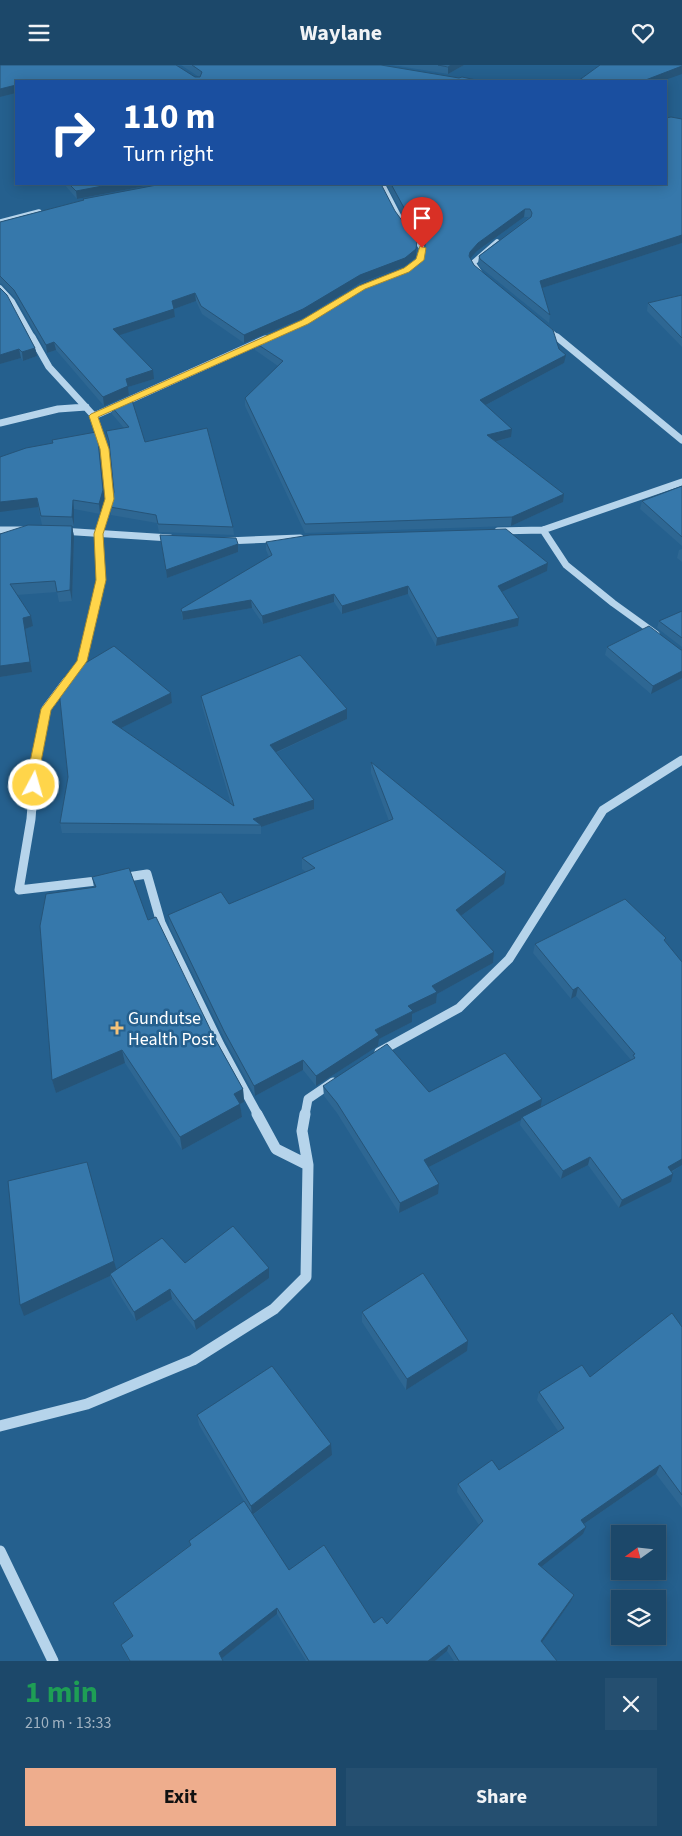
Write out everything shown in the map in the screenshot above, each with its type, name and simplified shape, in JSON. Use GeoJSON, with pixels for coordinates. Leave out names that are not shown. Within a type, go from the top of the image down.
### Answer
{"type":"FeatureCollection","features":[{"type":"Feature","properties":{"kind":"street"},"geometry":{"type":"LineString","coordinates":[[382,185],[392,206],[422,248],[420,260],[407,270]]}},
{"type":"Feature","properties":{"kind":"street"},"geometry":{"type":"LineString","coordinates":[[0,222],[42,212]]}},
{"type":"Feature","properties":{"kind":"street"},"geometry":{"type":"LineString","coordinates":[[486,280],[476,270],[473,263],[480,255],[503,238]]}},
{"type":"Feature","properties":{"kind":"street"},"geometry":{"type":"LineString","coordinates":[[0,288],[12,301],[49,367],[94,416],[105,449],[110,499],[99,534],[101,580],[82,661],[46,709],[35,767],[31,819],[19,890],[147,874],[161,923],[220,1045],[276,1149],[308,1165]]}},
{"type":"Feature","properties":{"kind":"street"},"geometry":{"type":"LineString","coordinates":[[539,323],[682,440]]}},
{"type":"Feature","properties":{"kind":"street"},"geometry":{"type":"LineString","coordinates":[[94,416],[270,337]]}},
{"type":"Feature","properties":{"kind":"street"},"geometry":{"type":"LineString","coordinates":[[0,423],[58,409],[86,407]]}},
{"type":"Feature","properties":{"kind":"street"},"geometry":{"type":"LineString","coordinates":[[494,531],[543,530],[591,515],[682,481]]}},
{"type":"Feature","properties":{"kind":"street"},"geometry":{"type":"LineString","coordinates":[[0,530],[34,530]]}},
{"type":"Feature","properties":{"kind":"street"},"geometry":{"type":"LineString","coordinates":[[543,530],[566,565],[613,603],[663,638]]}},
{"type":"Feature","properties":{"kind":"street"},"geometry":{"type":"LineString","coordinates":[[54,531],[182,539]]}},
{"type":"Feature","properties":{"kind":"street"},"geometry":{"type":"LineString","coordinates":[[220,541],[307,538]]}},
{"type":"Feature","properties":{"kind":"street"},"geometry":{"type":"LineString","coordinates":[[372,1057],[459,1008],[509,959],[603,810],[682,759]]}},
{"type":"Feature","properties":{"kind":"street"},"geometry":{"type":"LineString","coordinates":[[0,1426],[87,1404],[193,1361],[274,1309],[306,1277],[308,1165],[302,1131],[308,1099],[340,1078]]}},
{"type":"Feature","properties":{"kind":"street"},"geometry":{"type":"LineString","coordinates":[[0,1551],[53,1661]]}},
{"type":"Feature","properties":{"kind":"building"},"geometry":{"type":"Polygon","coordinates":[[[0,65],[176,65],[195,77],[200,77],[202,72],[192,65],[381,65],[476,80],[15,80],[15,85],[0,89],[0,65]]]}},
{"type":"Feature","properties":{"kind":"building"},"geometry":{"type":"Polygon","coordinates":[[[600,65],[682,65],[646,80],[579,80],[600,65]]]}},
{"type":"Feature","properties":{"kind":"building"},"geometry":{"type":"Polygon","coordinates":[[[667,118],[682,119],[682,235],[540,281],[550,315],[480,259],[479,256],[531,217],[530,209],[525,209],[478,243],[470,252],[469,256],[474,265],[553,330],[559,349],[566,355],[480,400],[512,429],[487,435],[564,494],[512,517],[305,524],[245,398],[283,361],[254,342],[307,318],[364,283],[409,266],[424,255],[426,237],[403,206],[392,185],[667,185],[667,118]]]}},
{"type":"Feature","properties":{"kind":"building"},"geometry":{"type":"Polygon","coordinates":[[[70,185],[108,185],[76,191],[70,185]]]}},
{"type":"Feature","properties":{"kind":"building"},"geometry":{"type":"Polygon","coordinates":[[[157,185],[382,185],[395,211],[417,241],[416,249],[405,258],[360,275],[303,309],[244,335],[201,306],[195,293],[172,301],[174,309],[113,329],[153,370],[126,379],[128,386],[103,397],[54,342],[46,345],[14,290],[0,276],[0,222],[83,199],[157,185]]]}},
{"type":"Feature","properties":{"kind":"building"},"geometry":{"type":"Polygon","coordinates":[[[0,288],[7,295],[35,348],[22,352],[19,349],[0,355],[0,288]]]}},
{"type":"Feature","properties":{"kind":"building"},"geometry":{"type":"Polygon","coordinates":[[[682,295],[682,338],[648,303],[682,295]]]}},
{"type":"Feature","properties":{"kind":"building"},"geometry":{"type":"Polygon","coordinates":[[[131,397],[145,442],[207,428],[233,527],[158,524],[156,515],[110,507],[114,492],[109,441],[106,431],[129,427],[111,406],[131,397]]]}},
{"type":"Feature","properties":{"kind":"building"},"geometry":{"type":"Polygon","coordinates":[[[96,432],[103,490],[99,504],[73,500],[72,517],[41,516],[37,498],[0,502],[0,457],[26,448],[53,443],[52,440],[96,432]]]}},
{"type":"Feature","properties":{"kind":"building"},"geometry":{"type":"Polygon","coordinates":[[[682,486],[682,537],[642,501],[682,486]]]}},
{"type":"Feature","properties":{"kind":"building"},"geometry":{"type":"Polygon","coordinates":[[[28,525],[72,526],[70,590],[57,592],[55,581],[10,584],[31,616],[23,618],[30,662],[0,666],[0,534],[28,525]]]}},
{"type":"Feature","properties":{"kind":"building"},"geometry":{"type":"Polygon","coordinates":[[[506,529],[548,563],[498,586],[519,618],[437,638],[408,586],[342,606],[334,594],[262,616],[251,600],[182,612],[181,609],[272,555],[266,542],[310,535],[506,529]]]}},
{"type":"Feature","properties":{"kind":"building"},"geometry":{"type":"Polygon","coordinates":[[[160,535],[236,538],[238,544],[166,570],[160,535]]]}},
{"type":"Feature","properties":{"kind":"building"},"geometry":{"type":"Polygon","coordinates":[[[682,611],[682,638],[659,621],[682,611]]]}},
{"type":"Feature","properties":{"kind":"building"},"geometry":{"type":"Polygon","coordinates":[[[649,626],[682,650],[682,671],[653,686],[607,647],[649,626]]]}},
{"type":"Feature","properties":{"kind":"building"},"geometry":{"type":"Polygon","coordinates":[[[114,646],[171,693],[112,722],[234,806],[201,696],[300,655],[347,709],[270,745],[314,800],[253,819],[261,825],[60,823],[68,777],[59,690],[72,671],[114,646]]]}},
{"type":"Feature","properties":{"kind":"building"},"geometry":{"type":"Polygon","coordinates":[[[371,762],[506,872],[456,910],[494,952],[432,986],[437,992],[408,1006],[413,1011],[375,1030],[379,1035],[316,1076],[303,1060],[254,1086],[224,1031],[168,915],[221,892],[229,904],[315,868],[302,858],[393,819],[371,762]]]}},
{"type":"Feature","properties":{"kind":"building","name":"Gundutse Health Post"},"geometry":{"type":"Polygon","coordinates":[[[129,868],[148,920],[156,917],[213,1035],[243,1089],[234,1094],[240,1104],[180,1137],[122,1050],[52,1080],[40,926],[46,894],[96,887],[92,877],[129,868]]]}},
{"type":"Feature","properties":{"kind":"building"},"geometry":{"type":"Polygon","coordinates":[[[625,899],[666,938],[664,940],[682,962],[682,1159],[668,1167],[673,1174],[622,1200],[590,1157],[563,1171],[522,1117],[635,1058],[633,1055],[635,1054],[578,987],[573,990],[535,944],[625,899]]]}},
{"type":"Feature","properties":{"kind":"building"},"geometry":{"type":"Polygon","coordinates":[[[387,1044],[429,1092],[505,1053],[542,1099],[424,1160],[439,1184],[400,1203],[337,1103],[323,1086],[387,1044]]]}},
{"type":"Feature","properties":{"kind":"building"},"geometry":{"type":"Polygon","coordinates":[[[87,1162],[114,1261],[20,1305],[8,1181],[87,1162]]]}},
{"type":"Feature","properties":{"kind":"building"},"geometry":{"type":"Polygon","coordinates":[[[233,1226],[269,1268],[194,1321],[170,1289],[134,1312],[110,1274],[162,1238],[185,1263],[233,1226]]]}},
{"type":"Feature","properties":{"kind":"building"},"geometry":{"type":"Polygon","coordinates":[[[423,1273],[468,1341],[407,1379],[362,1312],[423,1273]]]}},
{"type":"Feature","properties":{"kind":"building"},"geometry":{"type":"Polygon","coordinates":[[[672,1313],[682,1327],[682,1495],[660,1465],[581,1520],[586,1527],[538,1564],[574,1595],[541,1641],[557,1661],[459,1661],[449,1645],[428,1661],[309,1661],[277,1608],[219,1653],[223,1661],[130,1661],[121,1645],[133,1636],[113,1603],[191,1545],[189,1541],[244,1501],[289,1570],[324,1545],[374,1623],[382,1617],[387,1624],[483,1521],[458,1484],[492,1460],[499,1470],[564,1428],[539,1392],[582,1365],[590,1377],[672,1313]]]}},
{"type":"Feature","properties":{"kind":"building"},"geometry":{"type":"Polygon","coordinates":[[[272,1366],[331,1444],[251,1506],[197,1415],[272,1366]]]}},
{"type":"Feature","properties":{"kind":"place","name":"Gundutse Health Post"},"geometry":{"type":"Point","coordinates":[117,1028]}},
{"type":"Feature","properties":{"kind":"route"},"geometry":{"type":"LineString","coordinates":[[34,785],[35,767],[46,709],[82,661],[101,580],[99,534],[110,499],[105,449],[94,416],[209,363],[305,322],[362,287],[407,270],[420,260],[422,248]]}}]}
